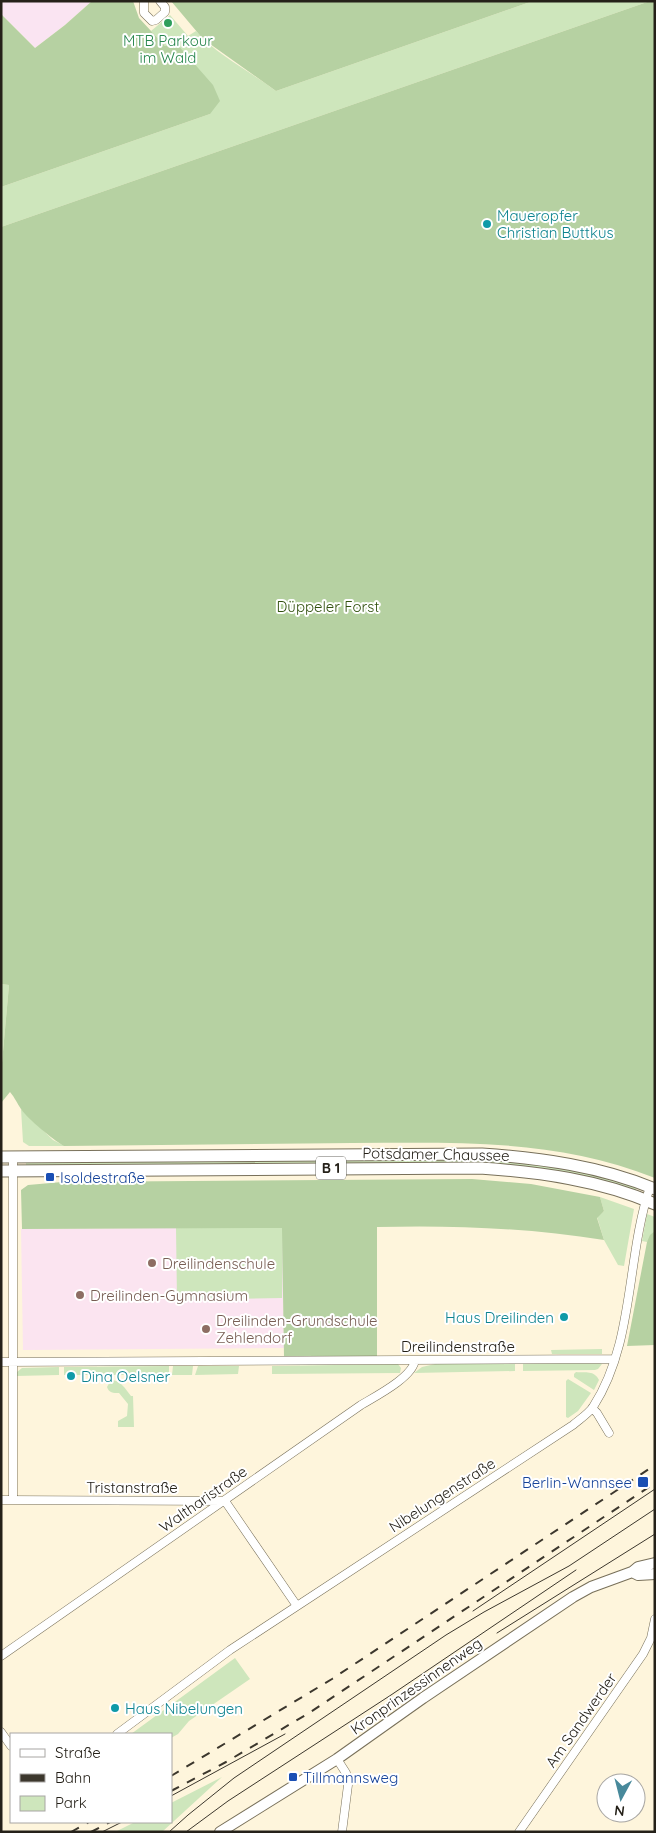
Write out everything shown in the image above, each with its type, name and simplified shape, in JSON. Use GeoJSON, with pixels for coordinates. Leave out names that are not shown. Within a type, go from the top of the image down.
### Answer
{"type":"FeatureCollection","features":[{"type":"Feature","properties":{"kind":"main road","name":"Potsdamer Chaussee"},"geometry":{"type":"LineString","coordinates":[[7,1157],[482,1154],[544,1160],[576,1166],[611,1174],[652,1188]]}},
{"type":"Feature","properties":{"kind":"main road","name":"Potsdamer Chaussee"},"geometry":{"type":"LineString","coordinates":[[7,1171],[480,1168],[566,1178],[607,1187],[650,1202]]}},
{"type":"Feature","properties":{"kind":"main road","name":"Kronprinzessinnenweg"},"geometry":{"type":"LineString","coordinates":[[220,1832],[337,1759],[422,1698],[573,1598],[591,1587],[632,1572],[638,1567],[655,1563]]}},
{"type":"Feature","properties":{"kind":"main road","name":"Kronprinzessinnenweg"},"geometry":{"type":"LineString","coordinates":[[632,1572],[638,1575],[655,1574]]}},
{"type":"Feature","properties":{"kind":"street"},"geometry":{"type":"LineString","coordinates":[[144,1],[144,13],[152,21],[165,12],[165,7],[160,1]]}},
{"type":"Feature","properties":{"kind":"street"},"geometry":{"type":"LineString","coordinates":[[7,1157],[13,1362],[13,1500]]}},
{"type":"Feature","properties":{"kind":"street","name":"Nibelungenstraße"},"geometry":{"type":"LineString","coordinates":[[118,1733],[230,1650],[574,1425],[592,1408],[609,1377],[619,1348],[652,1188]]}},
{"type":"Feature","properties":{"kind":"street","name":"Dreilindenstraße"},"geometry":{"type":"LineString","coordinates":[[1,1362],[615,1359]]}},
{"type":"Feature","properties":{"kind":"street","name":"Waltharistraße"},"geometry":{"type":"LineString","coordinates":[[1,1656],[403,1378],[414,1366],[415,1360]]}},
{"type":"Feature","properties":{"kind":"street"},"geometry":{"type":"LineString","coordinates":[[592,1408],[609,1434]]}},
{"type":"Feature","properties":{"kind":"street","name":"Tristanstraße"},"geometry":{"type":"LineString","coordinates":[[1,1500],[225,1501]]}},
{"type":"Feature","properties":{"kind":"street"},"geometry":{"type":"LineString","coordinates":[[225,1501],[298,1606]]}},
{"type":"Feature","properties":{"kind":"street","name":"Am Sandwerder"},"geometry":{"type":"LineString","coordinates":[[519,1832],[644,1654],[651,1638],[655,1619]]}},
{"type":"Feature","properties":{"kind":"street"},"geometry":{"type":"LineString","coordinates":[[1,1732],[10,1745]]}},
{"type":"Feature","properties":{"kind":"street"},"geometry":{"type":"LineString","coordinates":[[337,1759],[346,1773],[348,1785],[342,1832]]}},
{"type":"Feature","properties":{"kind":"shaded area"},"geometry":{"type":"Polygon","coordinates":[[[1,1],[92,1],[35,48],[1,14],[1,1]]]}},
{"type":"Feature","properties":{"kind":"shaded area","name":"Dreilindenschule"},"geometry":{"type":"Polygon","coordinates":[[[283,1227],[284,1348],[23,1350],[21,1229],[283,1227]]]}},
{"type":"Feature","properties":{"kind":"green space"},"geometry":{"type":"Polygon","coordinates":[[[92,1],[133,1],[139,18],[165,46],[177,44],[213,85],[220,101],[210,114],[1,187],[1,14],[35,48],[92,1]]]}},
{"type":"Feature","properties":{"kind":"green space"},"geometry":{"type":"Polygon","coordinates":[[[171,1],[533,1],[276,91],[203,39],[171,1]]]}},
{"type":"Feature","properties":{"kind":"green space"},"geometry":{"type":"Polygon","coordinates":[[[533,1],[650,1],[1,227],[1,187],[210,114],[165,46],[151,31],[170,15],[188,36],[196,31],[224,56],[276,91],[533,1]]]}},
{"type":"Feature","properties":{"kind":"green space","name":"Düppeler Forst"},"geometry":{"type":"Polygon","coordinates":[[[650,1],[655,1],[655,1178],[618,1165],[580,1156],[543,1149],[505,1145],[391,1143],[64,1146],[29,1118],[10,1092],[1,1103],[1,1074],[9,985],[1,984],[1,227],[650,1]]]}},
{"type":"Feature","properties":{"kind":"green space"},"geometry":{"type":"Polygon","coordinates":[[[1,984],[9,985],[1,1074],[1,984]]]}},
{"type":"Feature","properties":{"kind":"green space"},"geometry":{"type":"Polygon","coordinates":[[[21,1109],[53,1140],[65,1146],[29,1146],[23,1142],[21,1109]]]}},
{"type":"Feature","properties":{"kind":"green space"},"geometry":{"type":"Polygon","coordinates":[[[472,1157],[572,1169],[637,1186],[635,1193],[558,1173],[26,1167],[26,1160],[472,1157]]]}},
{"type":"Feature","properties":{"kind":"green space"},"geometry":{"type":"Polygon","coordinates":[[[472,1179],[531,1184],[600,1197],[604,1211],[597,1218],[604,1240],[490,1228],[434,1226],[377,1227],[377,1356],[284,1357],[282,1228],[22,1229],[21,1190],[28,1185],[62,1182],[472,1179]]]}},
{"type":"Feature","properties":{"kind":"green space"},"geometry":{"type":"Polygon","coordinates":[[[600,1197],[634,1209],[624,1266],[618,1265],[604,1240],[597,1217],[604,1211],[600,1197]]]}},
{"type":"Feature","properties":{"kind":"green space"},"geometry":{"type":"Polygon","coordinates":[[[647,1214],[655,1217],[655,1231],[647,1242],[642,1241],[647,1214]]]}},
{"type":"Feature","properties":{"kind":"green space"},"geometry":{"type":"Polygon","coordinates":[[[283,1227],[282,1298],[177,1300],[176,1228],[283,1227]]]}},
{"type":"Feature","properties":{"kind":"green space"},"geometry":{"type":"Polygon","coordinates":[[[655,1231],[655,1345],[627,1346],[647,1242],[650,1235],[655,1231]]]}},
{"type":"Feature","properties":{"kind":"green space"},"geometry":{"type":"Polygon","coordinates":[[[602,1349],[602,1354],[552,1354],[551,1350],[602,1349]]]}},
{"type":"Feature","properties":{"kind":"green space"},"geometry":{"type":"Polygon","coordinates":[[[523,1363],[602,1364],[595,1370],[523,1371],[523,1363]]]}},
{"type":"Feature","properties":{"kind":"green space"},"geometry":{"type":"Polygon","coordinates":[[[398,1364],[401,1368],[400,1373],[272,1374],[272,1366],[398,1364]]]}},
{"type":"Feature","properties":{"kind":"green space"},"geometry":{"type":"Polygon","coordinates":[[[435,1364],[515,1364],[515,1371],[414,1373],[422,1367],[435,1364]]]}},
{"type":"Feature","properties":{"kind":"green space"},"geometry":{"type":"Polygon","coordinates":[[[169,1366],[169,1375],[64,1375],[64,1367],[169,1366]]]}},
{"type":"Feature","properties":{"kind":"green space"},"geometry":{"type":"Polygon","coordinates":[[[173,1366],[193,1366],[192,1375],[172,1375],[173,1366]]]}},
{"type":"Feature","properties":{"kind":"green space"},"geometry":{"type":"Polygon","coordinates":[[[198,1366],[239,1366],[238,1374],[195,1375],[198,1366]]]}},
{"type":"Feature","properties":{"kind":"green space"},"geometry":{"type":"Polygon","coordinates":[[[59,1367],[59,1375],[16,1376],[17,1372],[22,1368],[59,1367]]]}},
{"type":"Feature","properties":{"kind":"green space"},"geometry":{"type":"Polygon","coordinates":[[[576,1372],[589,1373],[597,1377],[599,1380],[594,1390],[574,1377],[576,1372]]]}},
{"type":"Feature","properties":{"kind":"green space"},"geometry":{"type":"Polygon","coordinates":[[[568,1379],[591,1393],[578,1411],[568,1418],[566,1417],[566,1381],[568,1379]]]}},
{"type":"Feature","properties":{"kind":"green space"},"geometry":{"type":"Polygon","coordinates":[[[111,1380],[120,1383],[133,1396],[134,1427],[118,1427],[118,1421],[127,1416],[128,1404],[119,1393],[110,1392],[107,1387],[111,1380]]]}},
{"type":"Feature","properties":{"kind":"green space"},"geometry":{"type":"Polygon","coordinates":[[[235,1658],[250,1679],[189,1721],[178,1734],[172,1737],[172,1733],[132,1733],[235,1658]]]}},
{"type":"Feature","properties":{"kind":"green space"},"geometry":{"type":"Polygon","coordinates":[[[222,1777],[172,1823],[172,1802],[222,1777]]]}},
{"type":"Feature","properties":{"kind":"green space"},"geometry":{"type":"Polygon","coordinates":[[[133,1823],[172,1823],[162,1832],[115,1832],[133,1823]]]}},
{"type":"Feature","properties":{"kind":"tram line"},"geometry":{"type":"LineString","coordinates":[[473,1611],[655,1489]]}},
{"type":"Feature","properties":{"kind":"tram line"},"geometry":{"type":"LineString","coordinates":[[169,1832],[234,1778],[446,1635],[569,1566],[655,1509]]}},
{"type":"Feature","properties":{"kind":"tram line"},"geometry":{"type":"LineString","coordinates":[[497,1633],[655,1534]]}},
{"type":"Feature","properties":{"kind":"tram line"},"geometry":{"type":"LineString","coordinates":[[186,1832],[228,1801],[391,1695],[576,1570]]}},
{"type":"Feature","properties":{"kind":"tram line"},"geometry":{"type":"LineString","coordinates":[[172,1795],[285,1734]]}},
{"type":"Feature","properties":{"kind":"tram line"},"geometry":{"type":"LineString","coordinates":[[102,1832],[120,1823]]}},
{"type":"Feature","properties":{"kind":"railway"},"geometry":{"type":"LineString","coordinates":[[172,1775],[332,1679],[655,1465]]}},
{"type":"Feature","properties":{"kind":"railway"},"geometry":{"type":"LineString","coordinates":[[172,1790],[226,1762],[309,1713],[655,1483]]}},
{"type":"Feature","properties":{"kind":"railway"},"geometry":{"type":"LineString","coordinates":[[71,1832],[87,1823]]}},
{"type":"Feature","properties":{"kind":"railway"},"geometry":{"type":"LineString","coordinates":[[91,1832],[108,1823]]}},
{"type":"Feature","properties":{"kind":"place","name":"MTB Parkour im Wald"},"geometry":{"type":"Point","coordinates":[168,23]}},
{"type":"Feature","properties":{"kind":"place","name":"Maueropfer Christian Buttkus"},"geometry":{"type":"Point","coordinates":[487,224]}},
{"type":"Feature","properties":{"kind":"place","name":"Isoldestraße"},"geometry":{"type":"Point","coordinates":[50,1177]}},
{"type":"Feature","properties":{"kind":"place","name":"Dreilindenschule"},"geometry":{"type":"Point","coordinates":[152,1263]}},
{"type":"Feature","properties":{"kind":"place","name":"Dreilinden-Gymnasium"},"geometry":{"type":"Point","coordinates":[80,1295]}},
{"type":"Feature","properties":{"kind":"place","name":"Haus Dreilinden"},"geometry":{"type":"Point","coordinates":[564,1317]}},
{"type":"Feature","properties":{"kind":"place","name":"Dreilinden-Grundschule Zehlendorf"},"geometry":{"type":"Point","coordinates":[206,1329]}},
{"type":"Feature","properties":{"kind":"place","name":"Dina Oelsner"},"geometry":{"type":"Point","coordinates":[71,1376]}},
{"type":"Feature","properties":{"kind":"place","name":"Berlin-Wannsee"},"geometry":{"type":"Point","coordinates":[643,1482]}},
{"type":"Feature","properties":{"kind":"place","name":"Haus Nibelungen"},"geometry":{"type":"Point","coordinates":[115,1708]}},
{"type":"Feature","properties":{"kind":"place","name":"Tillmannsweg"},"geometry":{"type":"Point","coordinates":[293,1777]}}]}
